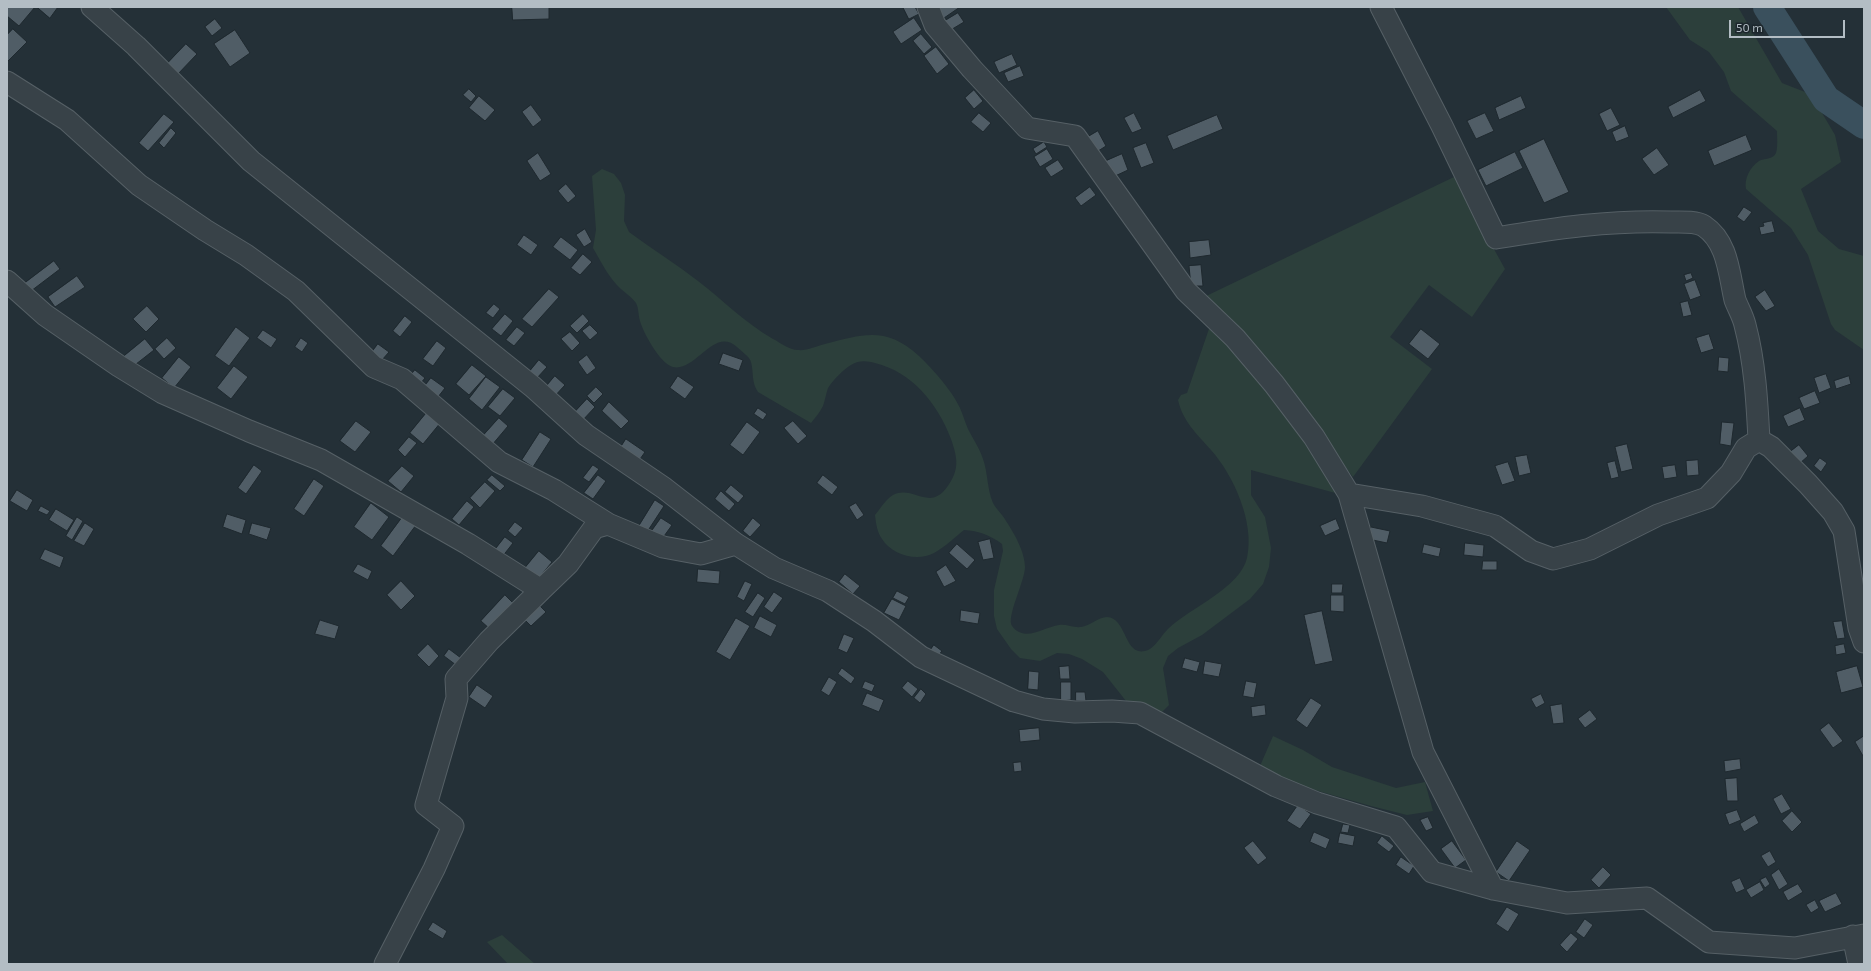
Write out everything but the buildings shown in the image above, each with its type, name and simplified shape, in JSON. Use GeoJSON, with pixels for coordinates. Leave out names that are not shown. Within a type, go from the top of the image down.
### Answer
{"type":"FeatureCollection","features":[{"type":"Feature","properties":{"kind":"street"},"geometry":{"type":"LineString","coordinates":[[92,7],[136,46],[251,161],[533,387],[586,435],[664,488],[736,544],[774,568],[828,592],[874,621],[921,657],[1014,701],[1043,709],[1075,712],[1112,711],[1140,713],[1276,786],[1317,803],[1396,827],[1432,872],[1493,889],[1567,903],[1647,898],[1709,942],[1795,948],[1858,935],[1859,964]]}},
{"type":"Feature","properties":{"kind":"street"},"geometry":{"type":"LineString","coordinates":[[928,7],[935,25],[972,69],[1027,128],[1075,136],[1186,291],[1235,338],[1310,431],[1349,494],[1423,752],[1493,889]]}},
{"type":"Feature","properties":{"kind":"street"},"geometry":{"type":"LineString","coordinates":[[1381,7],[1442,126],[1496,238],[1586,224],[1646,221],[1685,222],[1703,226],[1721,244],[1731,276],[1736,301],[1745,324],[1756,383],[1759,440]]}},
{"type":"Feature","properties":{"kind":"street"},"geometry":{"type":"LineString","coordinates":[[7,82],[67,120],[139,185],[205,230],[246,255],[296,291],[374,367],[402,379],[499,462],[554,490],[608,524],[663,547],[701,554],[736,544]]}},
{"type":"Feature","properties":{"kind":"street"},"geometry":{"type":"LineString","coordinates":[[7,281],[51,319],[119,366],[163,392],[249,431],[321,460],[468,544],[541,590]]}},
{"type":"Feature","properties":{"kind":"street"},"geometry":{"type":"LineString","coordinates":[[1349,494],[1422,506],[1495,526],[1531,551],[1554,559],[1590,549],[1658,515],[1706,498],[1731,473],[1746,448],[1759,440]]}},
{"type":"Feature","properties":{"kind":"street"},"geometry":{"type":"LineString","coordinates":[[1759,440],[1771,447],[1808,484],[1833,512],[1844,531],[1858,628],[1864,642]]}},
{"type":"Feature","properties":{"kind":"street"},"geometry":{"type":"LineString","coordinates":[[384,964],[434,869],[453,826],[426,805],[457,698],[456,679],[489,640],[568,564],[594,528],[608,524]]}},
{"type":"Feature","properties":{"kind":"green space"},"geometry":{"type":"Polygon","coordinates":[[[1666,7],[1738,7],[1782,83],[1805,92],[1815,101],[1835,135],[1841,162],[1801,189],[1818,231],[1839,249],[1864,256],[1864,350],[1835,330],[1831,324],[1808,255],[1791,228],[1746,189],[1747,177],[1753,166],[1761,160],[1771,158],[1775,155],[1777,131],[1731,91],[1724,72],[1709,52],[1690,40],[1666,7]]]}},
{"type":"Feature","properties":{"kind":"green space"},"geometry":{"type":"Polygon","coordinates":[[[602,169],[614,174],[621,183],[625,195],[624,221],[629,232],[690,275],[743,318],[773,339],[791,349],[801,350],[863,335],[885,336],[907,346],[936,374],[960,408],[968,429],[982,455],[993,503],[1012,531],[1025,561],[1024,573],[1013,607],[1011,621],[1012,626],[1017,631],[1029,634],[1059,625],[1081,627],[1100,618],[1107,617],[1114,619],[1118,623],[1133,648],[1138,651],[1149,650],[1178,620],[1225,588],[1235,579],[1242,569],[1247,558],[1249,544],[1248,530],[1241,501],[1235,486],[1219,461],[1183,415],[1178,400],[1181,395],[1187,393],[1211,323],[1271,387],[1339,494],[1251,470],[1251,495],[1265,517],[1271,548],[1269,567],[1263,584],[1250,599],[1202,635],[1178,648],[1168,656],[1163,668],[1169,705],[1160,714],[1137,708],[1126,701],[1103,672],[1082,659],[1069,654],[1057,653],[1040,661],[1020,658],[1011,649],[997,629],[994,616],[994,590],[1003,551],[1002,544],[984,534],[964,530],[934,553],[927,556],[913,557],[898,553],[886,545],[879,533],[875,515],[890,497],[901,493],[909,493],[930,498],[937,496],[944,491],[954,476],[956,470],[956,455],[946,426],[931,402],[922,391],[901,374],[888,367],[863,361],[857,362],[845,370],[830,385],[823,406],[811,423],[758,392],[754,385],[750,360],[737,347],[729,342],[721,342],[713,345],[689,363],[681,367],[673,367],[668,365],[653,347],[645,332],[640,321],[636,303],[618,287],[593,248],[596,230],[592,176],[602,169]]]}},
{"type":"Feature","properties":{"kind":"green space"},"geometry":{"type":"Polygon","coordinates":[[[1454,177],[1505,269],[1472,317],[1429,285],[1390,337],[1432,369],[1353,477],[1281,384],[1202,298],[1454,177]]]}},
{"type":"Feature","properties":{"kind":"green space"},"geometry":{"type":"Polygon","coordinates":[[[1273,736],[1303,750],[1332,767],[1396,788],[1425,782],[1433,811],[1407,815],[1290,783],[1260,766],[1273,736]]]}},
{"type":"Feature","properties":{"kind":"green space"},"geometry":{"type":"Polygon","coordinates":[[[502,935],[535,964],[508,964],[487,942],[502,935]]]}},
{"type":"Feature","properties":{"kind":"waterway"},"geometry":{"type":"LineString","coordinates":[[1767,7],[1826,99],[1864,125]]}}]}
